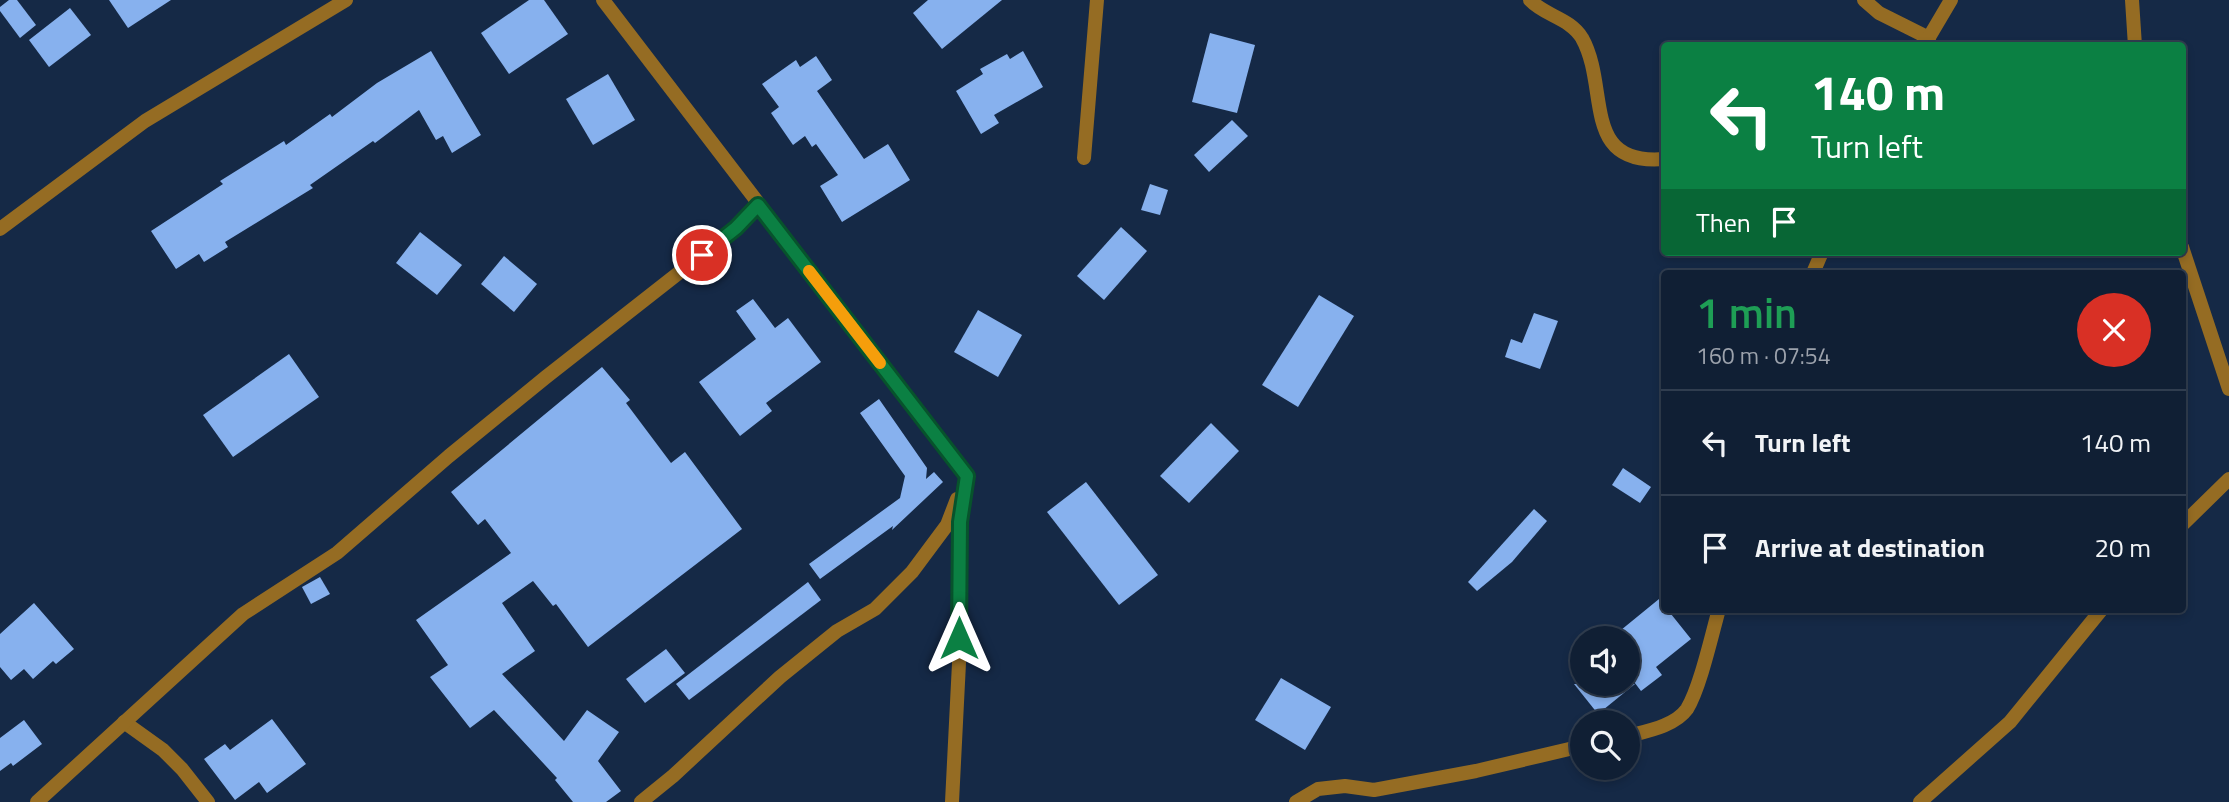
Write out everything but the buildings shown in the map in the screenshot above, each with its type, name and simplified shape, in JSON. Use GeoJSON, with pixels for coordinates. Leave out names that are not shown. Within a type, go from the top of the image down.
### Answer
{"type":"FeatureCollection","features":[{"type":"Feature","properties":{"kind":"street"},"geometry":{"type":"LineString","coordinates":[[0,229],[145,121],[346,0]]}},
{"type":"Feature","properties":{"kind":"street"},"geometry":{"type":"LineString","coordinates":[[603,0],[967,476],[960,522],[959,663],[952,802]]}},
{"type":"Feature","properties":{"kind":"street"},"geometry":{"type":"LineString","coordinates":[[1084,158],[1097,0]]}},
{"type":"Feature","properties":{"kind":"street"},"geometry":{"type":"LineString","coordinates":[[1530,0],[1547,13],[1571,24],[1580,35],[1592,59],[1604,126],[1616,148],[1627,156],[1645,160],[1661,159]]}},
{"type":"Feature","properties":{"kind":"street"},"geometry":{"type":"LineString","coordinates":[[1864,0],[1879,13],[1927,42],[1951,0]]}},
{"type":"Feature","properties":{"kind":"street"},"geometry":{"type":"LineString","coordinates":[[2132,0],[2135,42]]}},
{"type":"Feature","properties":{"kind":"street"},"geometry":{"type":"LineString","coordinates":[[37,802],[243,614],[337,553],[449,456],[726,236],[758,205]]}},
{"type":"Feature","properties":{"kind":"street"},"geometry":{"type":"LineString","coordinates":[[2185,256],[2229,389]]}},
{"type":"Feature","properties":{"kind":"street"},"geometry":{"type":"LineString","coordinates":[[641,802],[780,677],[836,631],[875,609],[912,572],[947,525],[967,476]]}},
{"type":"Feature","properties":{"kind":"street"},"geometry":{"type":"LineString","coordinates":[[2186,522],[2229,479]]}},
{"type":"Feature","properties":{"kind":"street"},"geometry":{"type":"LineString","coordinates":[[1640,733],[1671,722],[1686,710],[1718,613]]}},
{"type":"Feature","properties":{"kind":"street"},"geometry":{"type":"LineString","coordinates":[[1920,802],[2010,722],[2099,613]]}},
{"type":"Feature","properties":{"kind":"street"},"geometry":{"type":"LineString","coordinates":[[124,722],[173,760],[208,802]]}},
{"type":"Feature","properties":{"kind":"street"},"geometry":{"type":"LineString","coordinates":[[1296,802],[1318,789],[1345,786],[1374,790],[1476,771],[1570,749]]}},
{"type":"Feature","properties":{"kind":"slow traffic"},"geometry":{"type":"LineString","coordinates":[[809,271],[880,363]]}},
{"type":"Feature","properties":{"kind":"route"},"geometry":{"type":"LineString","coordinates":[[702,255],[736,228],[758,205],[967,476],[960,522],[959,638]]}}]}
